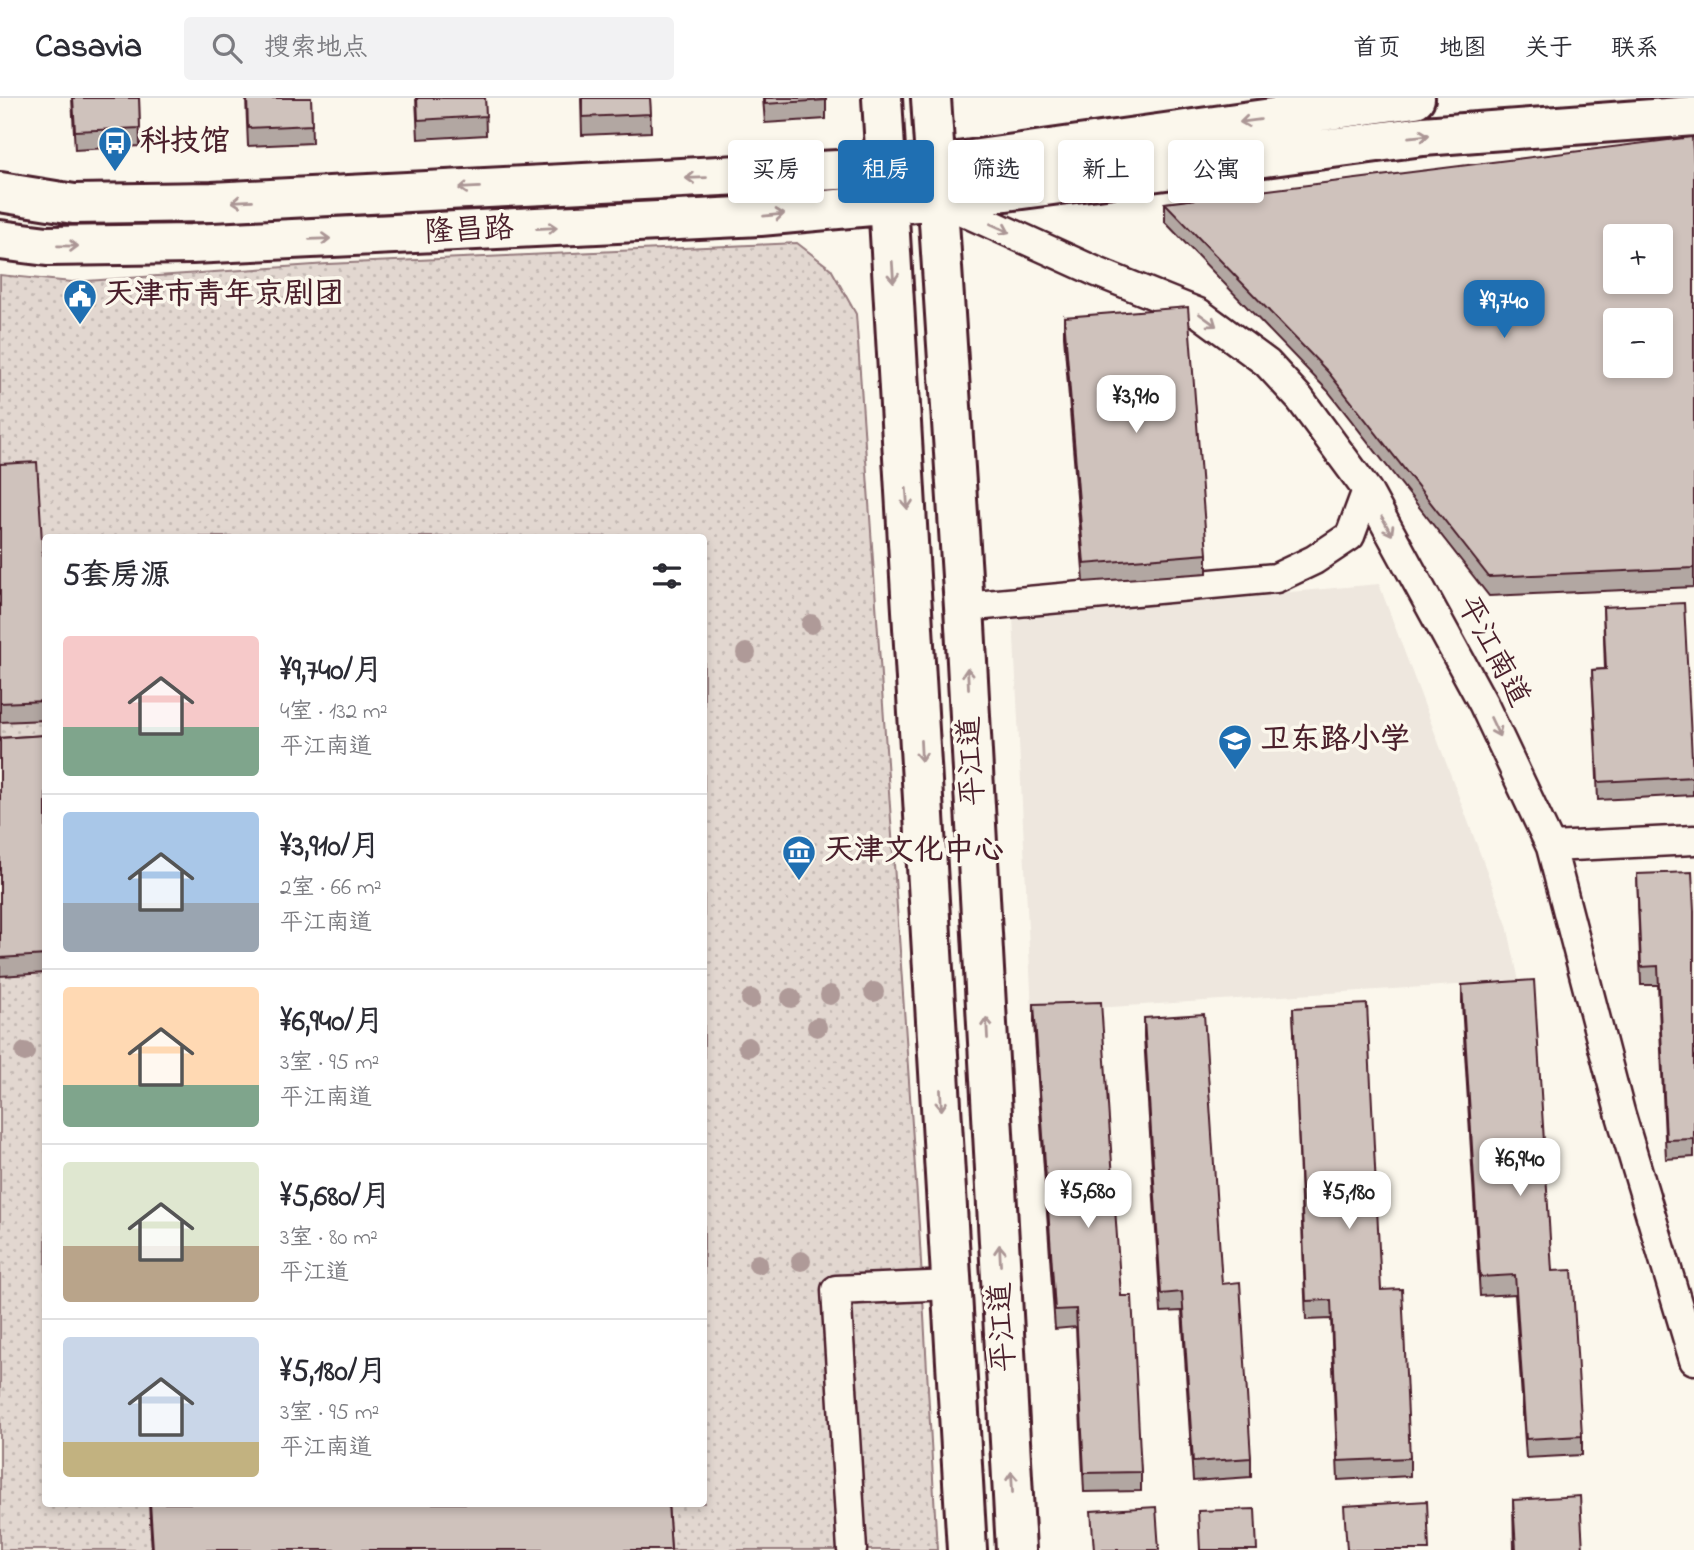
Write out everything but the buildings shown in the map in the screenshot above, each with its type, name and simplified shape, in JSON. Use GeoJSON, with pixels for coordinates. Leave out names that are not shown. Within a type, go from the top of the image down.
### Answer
{"type":"FeatureCollection","features":[{"type":"Feature","properties":{"kind":"main road","name":"平江道"},"geometry":{"type":"LineString","coordinates":[[882,98],[885,140]]}},
{"type":"Feature","properties":{"kind":"main road","name":"平江道"},"geometry":{"type":"LineString","coordinates":[[931,98],[964,607],[1016,1550]]}},
{"type":"Feature","properties":{"kind":"main road"},"geometry":{"type":"LineString","coordinates":[[937,182],[1415,98]]}},
{"type":"Feature","properties":{"kind":"main road"},"geometry":{"type":"LineString","coordinates":[[937,182],[1423,135],[1694,116]]}},
{"type":"Feature","properties":{"kind":"main road","name":"隆昌路"},"geometry":{"type":"LineString","coordinates":[[0,192],[74,204],[838,187]]}},
{"type":"Feature","properties":{"kind":"main road","name":"隆昌路"},"geometry":{"type":"LineString","coordinates":[[0,240],[47,246],[95,247],[760,216],[838,198]]}},
{"type":"Feature","properties":{"kind":"main road","name":"平江道"},"geometry":{"type":"LineString","coordinates":[[889,203],[967,1550]]}},
{"type":"Feature","properties":{"kind":"street","name":"平江南道"},"geometry":{"type":"LineString","coordinates":[[937,182],[1097,272],[1199,313],[1267,363],[1300,399],[1367,491],[1483,703],[1551,847],[1620,1112],[1694,1360]]}},
{"type":"Feature","properties":{"kind":"street"},"geometry":{"type":"LineString","coordinates":[[964,607],[1276,578],[1314,560],[1350,536],[1367,491]]}},
{"type":"Feature","properties":{"kind":"street"},"geometry":{"type":"LineString","coordinates":[[1551,847],[1694,840]]}},
{"type":"Feature","properties":{"kind":"street"},"geometry":{"type":"LineString","coordinates":[[852,1550],[836,1290],[951,1285]]}},
{"type":"Feature","properties":{"kind":"shaded area","name":"天津文化中心"},"geometry":{"type":"Polygon","coordinates":[[[797,243],[831,269],[856,314],[919,1226],[937,1550],[0,1550],[0,275],[72,282],[328,264],[797,243]]]}},
{"type":"Feature","properties":{"kind":"shaded area","name":"卫东路小学"},"geometry":{"type":"Polygon","coordinates":[[[1379,584],[1507,925],[1519,981],[1032,1012],[1013,617],[1379,584]]]}},
{"type":"Feature","properties":{"kind":"place","name":"科技馆"},"geometry":{"type":"Point","coordinates":[115,173]}},
{"type":"Feature","properties":{"kind":"place","name":"天津市青年京剧团"},"geometry":{"type":"Point","coordinates":[80,326]}},
{"type":"Feature","properties":{"kind":"place","name":"卫东路小学"},"geometry":{"type":"Point","coordinates":[1235,771]}},
{"type":"Feature","properties":{"kind":"place","name":"天津文化中心"},"geometry":{"type":"Point","coordinates":[799,882]}}]}
